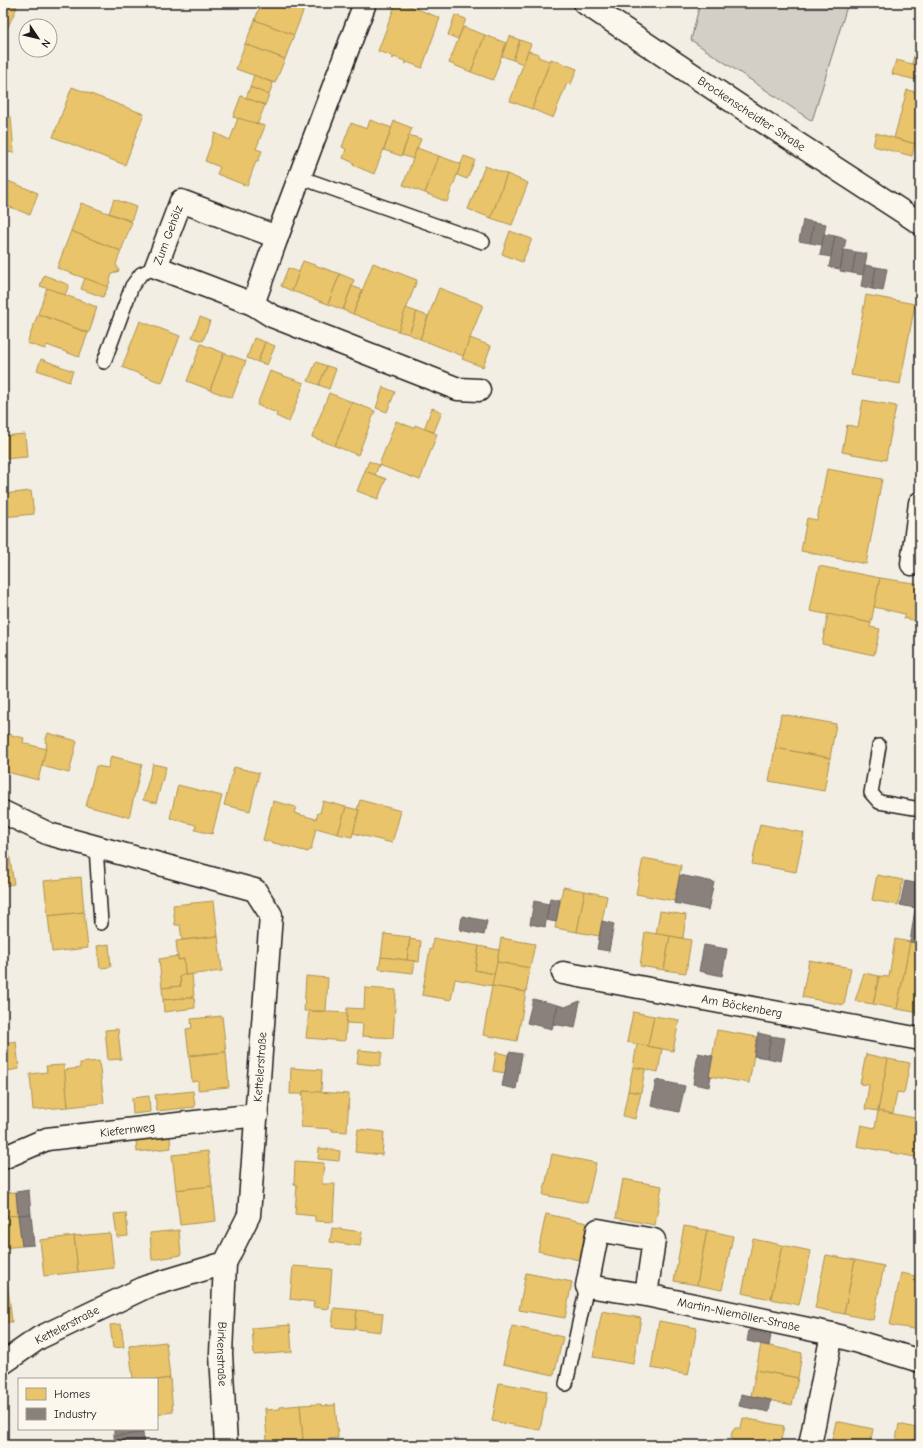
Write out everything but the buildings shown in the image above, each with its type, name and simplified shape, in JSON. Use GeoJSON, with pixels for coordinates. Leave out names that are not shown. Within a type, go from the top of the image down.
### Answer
{"type":"FeatureCollection","features":[{"type":"Feature","properties":{"kind":"street"},"geometry":{"type":"LineString","coordinates":[[253,304],[299,177],[366,3]]}},
{"type":"Feature","properties":{"kind":"street","name":"Brockenscheidter Straße"},"geometry":{"type":"LineString","coordinates":[[585,3],[747,111],[920,223]]}},
{"type":"Feature","properties":{"kind":"street","name":"Zum Gehölz"},"geometry":{"type":"LineString","coordinates":[[277,237],[181,201],[156,268],[253,304],[272,316],[458,389],[479,390]]}},
{"type":"Feature","properties":{"kind":"street"},"geometry":{"type":"LineString","coordinates":[[912,564],[920,503]]}},
{"type":"Feature","properties":{"kind":"street","name":"Kettelerstraße"},"geometry":{"type":"LineString","coordinates":[[3,812],[49,834],[256,890],[271,915],[249,1215],[225,1263],[146,1287],[39,1338],[3,1363]]}},
{"type":"Feature","properties":{"kind":"street","name":"Am Böckenberg"},"geometry":{"type":"LineString","coordinates":[[563,973],[920,1039]]}},
{"type":"Feature","properties":{"kind":"street","name":"Kiefernweg"},"geometry":{"type":"LineString","coordinates":[[3,1158],[47,1138],[257,1115]]}},
{"type":"Feature","properties":{"kind":"street"},"geometry":{"type":"LineString","coordinates":[[587,1286],[598,1230],[654,1240],[646,1295]]}},
{"type":"Feature","properties":{"kind":"street","name":"Birkenstraße"},"geometry":{"type":"LineString","coordinates":[[225,1263],[221,1354],[226,1445]]}},
{"type":"Feature","properties":{"kind":"street","name":"Martin-Niemöller-Straße"},"geometry":{"type":"LineString","coordinates":[[587,1286],[646,1295],[832,1334],[920,1362]]}},
{"type":"Feature","properties":{"kind":"street"},"geometry":{"type":"LineString","coordinates":[[810,1445],[832,1334]]}},
{"type":"Feature","properties":{"kind":"lane"},"geometry":{"type":"LineString","coordinates":[[299,177],[483,242]]}},
{"type":"Feature","properties":{"kind":"lane"},"geometry":{"type":"LineString","coordinates":[[104,362],[132,286],[141,274],[156,268]]}},
{"type":"Feature","properties":{"kind":"lane"},"geometry":{"type":"LineString","coordinates":[[880,746],[871,793],[879,802],[920,809]]}},
{"type":"Feature","properties":{"kind":"lane"},"geometry":{"type":"LineString","coordinates":[[96,847],[101,923]]}},
{"type":"Feature","properties":{"kind":"lane"},"geometry":{"type":"LineString","coordinates":[[566,1384],[587,1286]]}},
{"type":"Feature","properties":{"kind":"shaded area"},"geometry":{"type":"Polygon","coordinates":[[[700,3],[848,3],[812,121],[691,40],[700,3]]]}}]}
